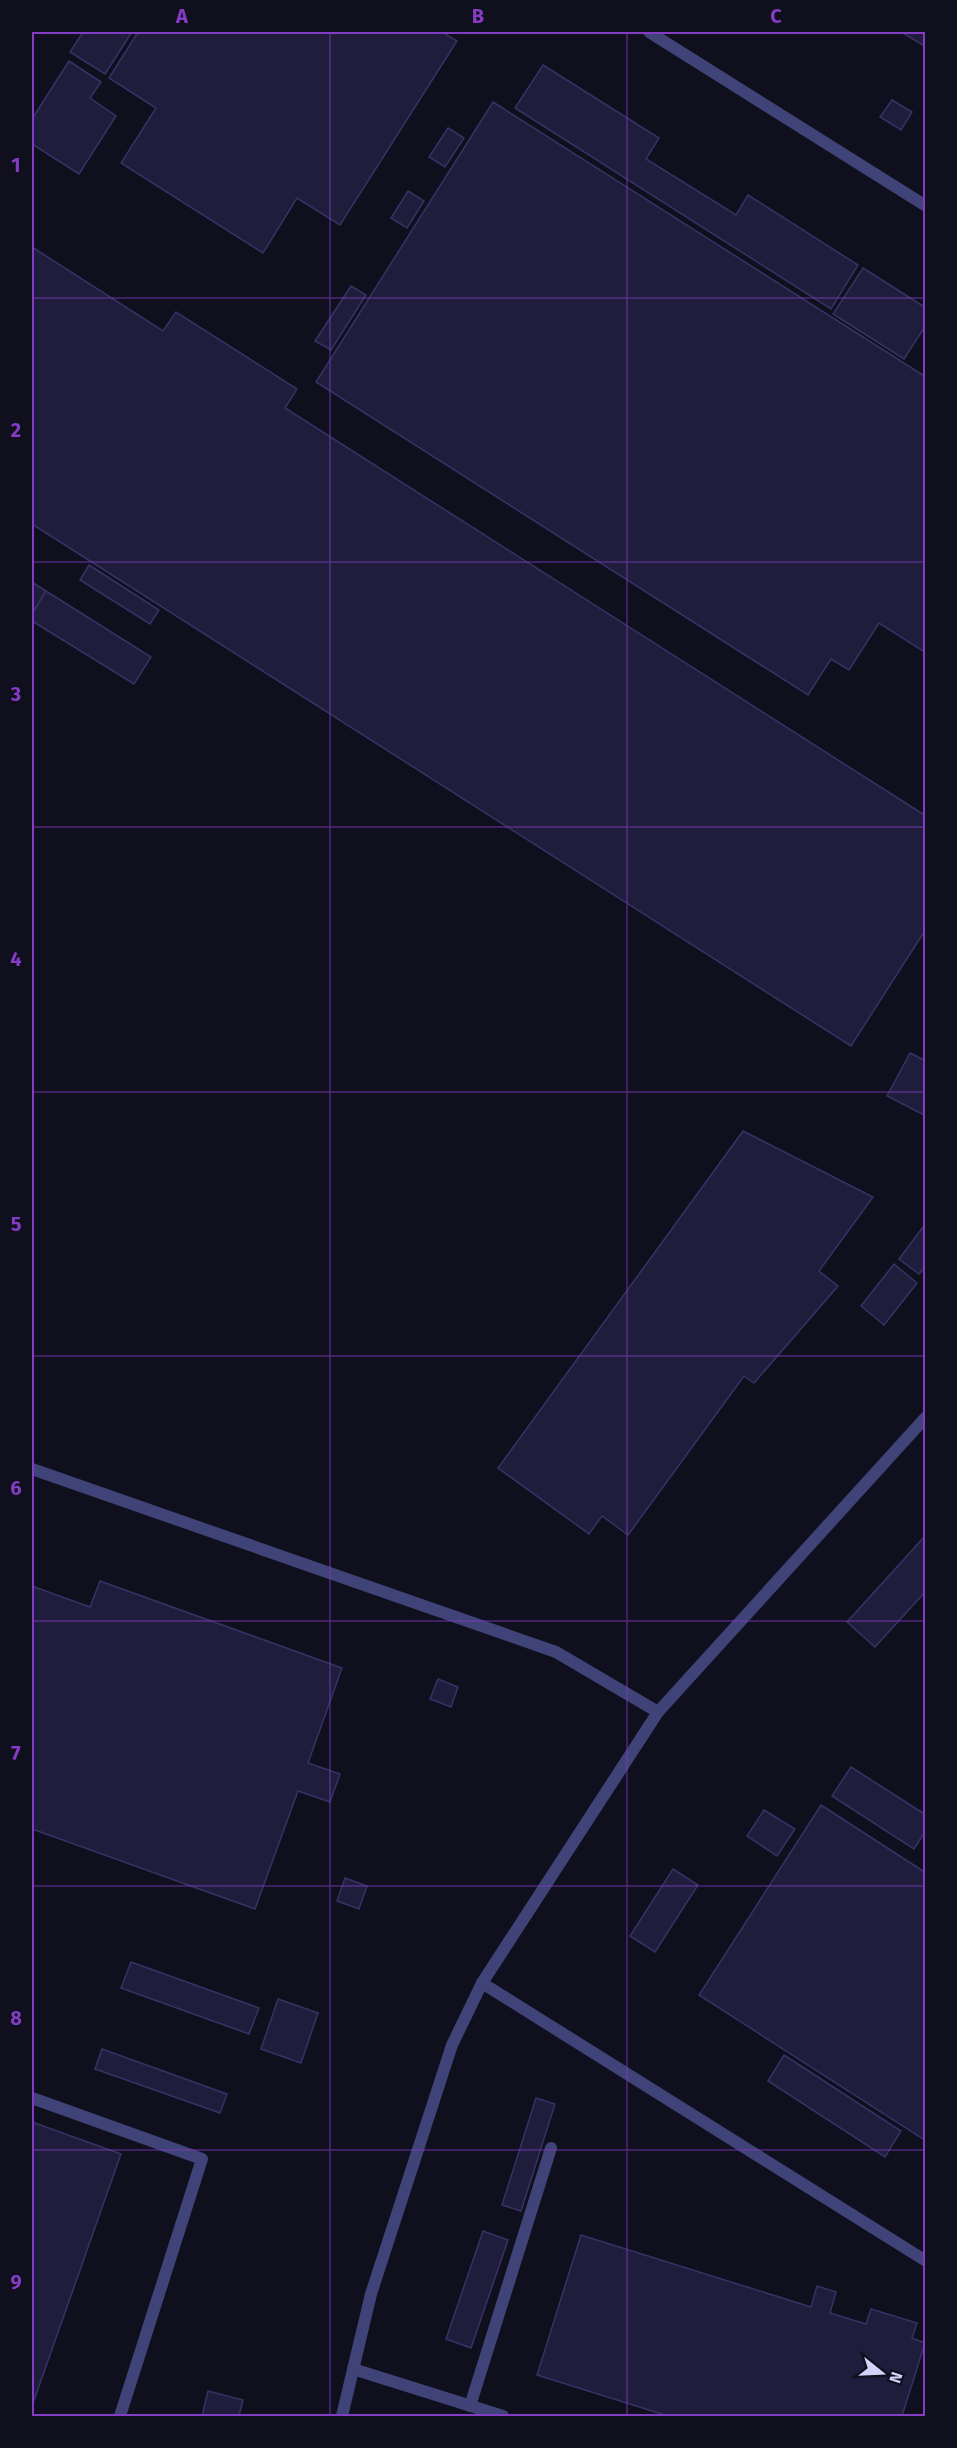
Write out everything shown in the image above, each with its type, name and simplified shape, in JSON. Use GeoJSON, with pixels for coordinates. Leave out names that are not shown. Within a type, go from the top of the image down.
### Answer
{"type":"FeatureCollection","features":[{"type":"Feature","properties":{"kind":"street"},"geometry":{"type":"LineString","coordinates":[[649,32],[926,206]]}},
{"type":"Feature","properties":{"kind":"street"},"geometry":{"type":"LineString","coordinates":[[342,2416],[371,2294],[452,2045],[482,1983],[658,1712],[926,1417]]}},
{"type":"Feature","properties":{"kind":"street"},"geometry":{"type":"LineString","coordinates":[[32,1469],[556,1652],[658,1712]]}},
{"type":"Feature","properties":{"kind":"street"},"geometry":{"type":"LineString","coordinates":[[482,1983],[926,2261]]}},
{"type":"Feature","properties":{"kind":"street"},"geometry":{"type":"LineString","coordinates":[[32,2098],[202,2159],[120,2416]]}},
{"type":"Feature","properties":{"kind":"street"},"geometry":{"type":"LineString","coordinates":[[470,2406],[551,2148]]}},
{"type":"Feature","properties":{"kind":"street"},"geometry":{"type":"LineString","coordinates":[[353,2369],[503,2416]]}},
{"type":"Feature","properties":{"kind":"building"},"geometry":{"type":"Polygon","coordinates":[[[83,32],[132,32],[105,74],[70,52],[83,32]]]}},
{"type":"Feature","properties":{"kind":"building"},"geometry":{"type":"Polygon","coordinates":[[[138,32],[442,32],[457,41],[340,225],[297,198],[263,253],[121,163],[156,108],[109,78],[138,32]]]}},
{"type":"Feature","properties":{"kind":"building"},"geometry":{"type":"Polygon","coordinates":[[[901,32],[926,32],[926,47],[901,32]]]}},
{"type":"Feature","properties":{"kind":"building"},"geometry":{"type":"Polygon","coordinates":[[[69,61],[101,82],[90,98],[116,116],[79,174],[32,144],[32,119],[69,61]]]}},
{"type":"Feature","properties":{"kind":"building"},"geometry":{"type":"Polygon","coordinates":[[[543,65],[659,138],[646,159],[736,215],[748,195],[858,265],[831,309],[515,108],[543,65]]]}},
{"type":"Feature","properties":{"kind":"building"},"geometry":{"type":"Polygon","coordinates":[[[892,100],[912,112],[901,130],[880,117],[892,100]]]}},
{"type":"Feature","properties":{"kind":"building"},"geometry":{"type":"Polygon","coordinates":[[[493,102],[926,377],[926,653],[879,623],[849,670],[831,659],[808,695],[316,382],[493,102]]]}},
{"type":"Feature","properties":{"kind":"building"},"geometry":{"type":"Polygon","coordinates":[[[448,128],[464,138],[445,167],[429,157],[448,128]]]}},
{"type":"Feature","properties":{"kind":"building"},"geometry":{"type":"Polygon","coordinates":[[[408,191],[424,201],[407,228],[391,218],[408,191]]]}},
{"type":"Feature","properties":{"kind":"building"},"geometry":{"type":"Polygon","coordinates":[[[32,247],[163,331],[176,312],[297,389],[285,408],[926,816],[926,929],[851,1046],[32,524],[32,247]]]}},
{"type":"Feature","properties":{"kind":"building"},"geometry":{"type":"Polygon","coordinates":[[[863,268],[926,308],[926,325],[904,359],[833,314],[863,268]]]}},
{"type":"Feature","properties":{"kind":"building"},"geometry":{"type":"Polygon","coordinates":[[[351,286],[366,295],[331,350],[315,341],[351,286]]]}},
{"type":"Feature","properties":{"kind":"building"},"geometry":{"type":"Polygon","coordinates":[[[89,565],[159,610],[150,624],[80,580],[89,565]]]}},
{"type":"Feature","properties":{"kind":"building"},"geometry":{"type":"Polygon","coordinates":[[[32,582],[46,591],[32,614],[32,582]]]}},
{"type":"Feature","properties":{"kind":"building"},"geometry":{"type":"Polygon","coordinates":[[[46,591],[151,657],[134,684],[32,621],[32,614],[46,591]]]}},
{"type":"Feature","properties":{"kind":"building"},"geometry":{"type":"Polygon","coordinates":[[[910,1053],[926,1061],[926,1116],[887,1096],[910,1053]]]}},
{"type":"Feature","properties":{"kind":"building"},"geometry":{"type":"Polygon","coordinates":[[[743,1131],[873,1197],[819,1271],[838,1286],[754,1383],[744,1376],[628,1535],[602,1516],[589,1534],[498,1468],[743,1131]]]}},
{"type":"Feature","properties":{"kind":"building"},"geometry":{"type":"Polygon","coordinates":[[[926,1223],[926,1266],[919,1274],[899,1259],[926,1223]]]}},
{"type":"Feature","properties":{"kind":"building"},"geometry":{"type":"Polygon","coordinates":[[[894,1264],[917,1283],[884,1325],[861,1306],[894,1264]]]}},
{"type":"Feature","properties":{"kind":"building"},"geometry":{"type":"Polygon","coordinates":[[[926,1535],[926,1591],[875,1647],[847,1622],[926,1535]]]}},
{"type":"Feature","properties":{"kind":"building"},"geometry":{"type":"Polygon","coordinates":[[[100,1581],[342,1668],[308,1763],[340,1774],[330,1802],[298,1791],[255,1909],[32,1829],[32,1586],[90,1607],[100,1581]]]}},
{"type":"Feature","properties":{"kind":"building"},"geometry":{"type":"Polygon","coordinates":[[[438,1679],[458,1687],[451,1707],[430,1699],[438,1679]]]}},
{"type":"Feature","properties":{"kind":"building"},"geometry":{"type":"Polygon","coordinates":[[[851,1767],[926,1815],[926,1830],[914,1849],[832,1796],[851,1767]]]}},
{"type":"Feature","properties":{"kind":"building"},"geometry":{"type":"Polygon","coordinates":[[[821,1805],[926,1873],[926,2141],[699,1995],[821,1805]]]}},
{"type":"Feature","properties":{"kind":"building"},"geometry":{"type":"Polygon","coordinates":[[[764,1810],[795,1829],[777,1856],[747,1836],[764,1810]]]}},
{"type":"Feature","properties":{"kind":"building"},"geometry":{"type":"Polygon","coordinates":[[[673,1869],[698,1885],[655,1952],[630,1936],[673,1869]]]}},
{"type":"Feature","properties":{"kind":"building"},"geometry":{"type":"Polygon","coordinates":[[[345,1878],[367,1886],[359,1909],[337,1901],[345,1878]]]}},
{"type":"Feature","properties":{"kind":"building"},"geometry":{"type":"Polygon","coordinates":[[[131,1962],[259,2008],[249,2034],[121,1988],[131,1962]]]}},
{"type":"Feature","properties":{"kind":"building"},"geometry":{"type":"Polygon","coordinates":[[[278,1999],[318,2013],[301,2063],[261,2049],[278,1999]]]}},
{"type":"Feature","properties":{"kind":"building"},"geometry":{"type":"Polygon","coordinates":[[[102,2049],[227,2094],[220,2113],[95,2069],[102,2049]]]}},
{"type":"Feature","properties":{"kind":"building"},"geometry":{"type":"Polygon","coordinates":[[[784,2055],[901,2131],[885,2157],[768,2081],[784,2055]]]}},
{"type":"Feature","properties":{"kind":"building"},"geometry":{"type":"Polygon","coordinates":[[[536,2098],[555,2104],[521,2211],[502,2205],[536,2098]]]}},
{"type":"Feature","properties":{"kind":"building"},"geometry":{"type":"Polygon","coordinates":[[[32,2122],[121,2154],[32,2406],[32,2122]]]}},
{"type":"Feature","properties":{"kind":"building"},"geometry":{"type":"Polygon","coordinates":[[[483,2231],[508,2240],[471,2348],[446,2339],[483,2231]]]}},
{"type":"Feature","properties":{"kind":"building"},"geometry":{"type":"Polygon","coordinates":[[[581,2235],[811,2307],[817,2286],[836,2292],[830,2313],[866,2324],[871,2309],[917,2323],[912,2338],[925,2343],[902,2416],[668,2416],[537,2375],[581,2235]]]}},
{"type":"Feature","properties":{"kind":"building"},"geometry":{"type":"Polygon","coordinates":[[[208,2391],[243,2400],[239,2416],[202,2416],[208,2391]]]}}]}
